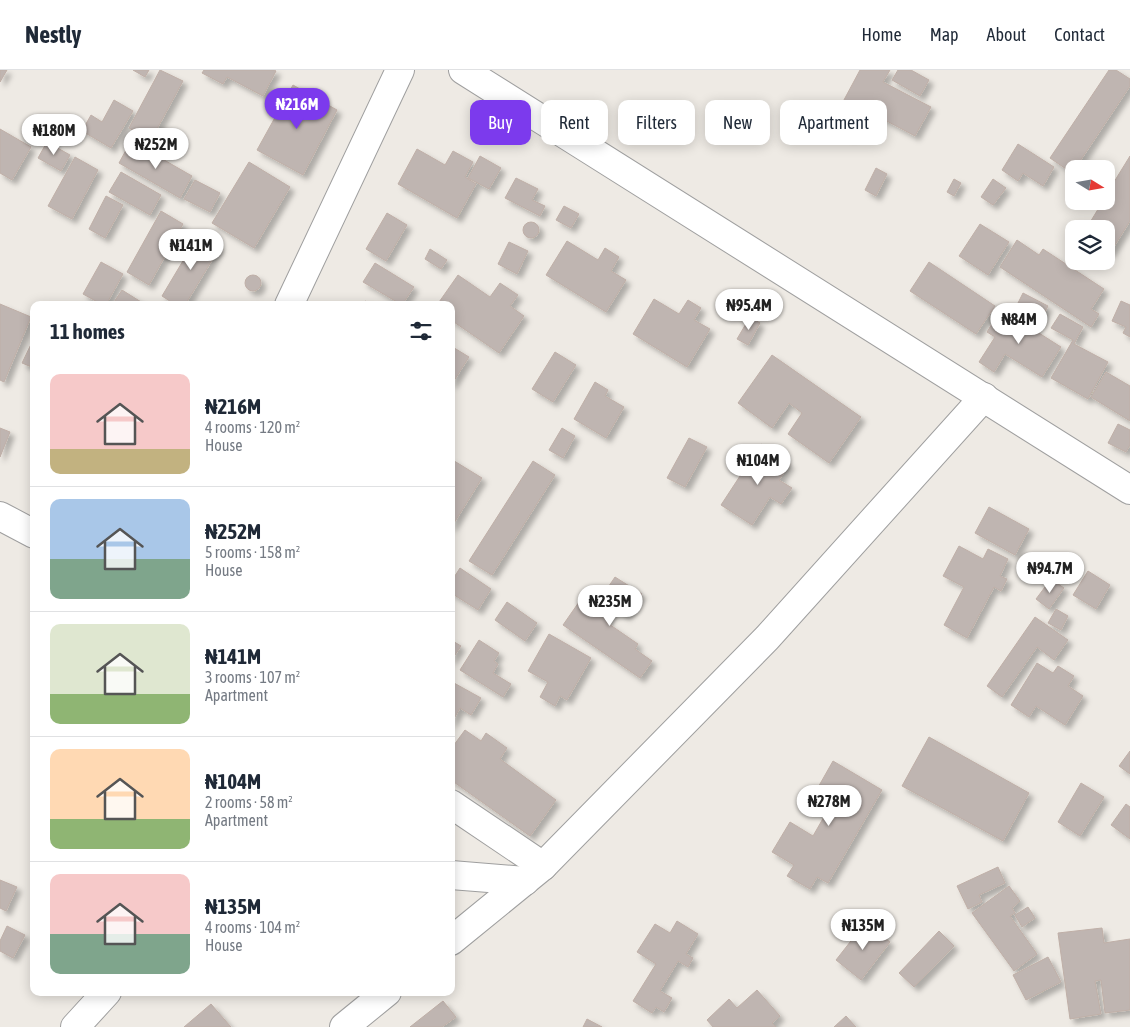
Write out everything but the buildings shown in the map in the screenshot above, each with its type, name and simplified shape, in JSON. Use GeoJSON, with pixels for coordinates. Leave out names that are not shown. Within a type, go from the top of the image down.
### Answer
{"type":"FeatureCollection","features":[{"type":"Feature","properties":{"kind":"street"},"geometry":{"type":"LineString","coordinates":[[291,301],[400,70]]}},
{"type":"Feature","properties":{"kind":"street"},"geometry":{"type":"LineString","coordinates":[[463,70],[1130,490]]}},
{"type":"Feature","properties":{"kind":"street"},"geometry":{"type":"LineString","coordinates":[[455,938],[534,874],[767,638],[984,397]]}},
{"type":"Feature","properties":{"kind":"street"},"geometry":{"type":"LineString","coordinates":[[0,516],[30,532]]}},
{"type":"Feature","properties":{"kind":"street"},"geometry":{"type":"LineString","coordinates":[[455,807],[534,874]]}},
{"type":"Feature","properties":{"kind":"street"},"geometry":{"type":"LineString","coordinates":[[455,875],[534,874]]}},
{"type":"Feature","properties":{"kind":"street"},"geometry":{"type":"LineString","coordinates":[[75,1027],[103,996]]}},
{"type":"Feature","properties":{"kind":"street"},"geometry":{"type":"LineString","coordinates":[[344,1027],[382,996]]}}]}
